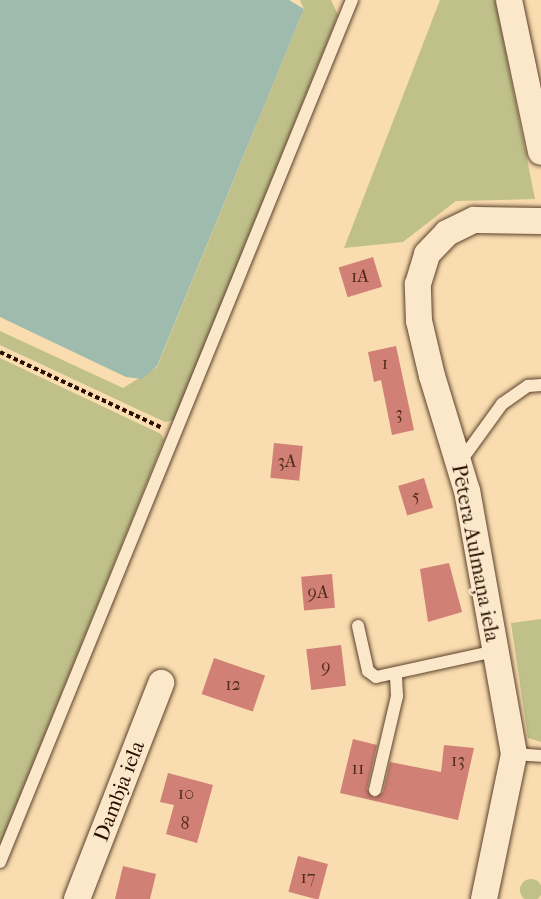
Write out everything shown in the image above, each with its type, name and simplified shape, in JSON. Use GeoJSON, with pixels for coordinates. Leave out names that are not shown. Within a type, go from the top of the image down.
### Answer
{"type":"FeatureCollection","features":[{"type":"Feature","properties":{"kind":"street"},"geometry":{"type":"LineString","coordinates":[[509,0],[541,152]]}},
{"type":"Feature","properties":{"kind":"street","name":"Pētera Aulmaņa iela"},"geometry":{"type":"LineString","coordinates":[[484,899],[514,754],[459,463],[419,321],[417,284],[427,254],[447,233],[474,220],[497,218],[541,221]]}},
{"type":"Feature","properties":{"kind":"street","name":"Dambja iela"},"geometry":{"type":"LineString","coordinates":[[76,899],[161,683]]}},
{"type":"Feature","properties":{"kind":"lane"},"geometry":{"type":"LineString","coordinates":[[0,862],[352,0]]}},
{"type":"Feature","properties":{"kind":"lane"},"geometry":{"type":"LineString","coordinates":[[459,463],[502,404],[528,386],[541,385]]}},
{"type":"Feature","properties":{"kind":"lane"},"geometry":{"type":"LineString","coordinates":[[358,626],[369,671],[376,677],[495,651]]}},
{"type":"Feature","properties":{"kind":"lane"},"geometry":{"type":"LineString","coordinates":[[375,790],[397,696],[396,674]]}},
{"type":"Feature","properties":{"kind":"lane"},"geometry":{"type":"LineString","coordinates":[[514,754],[541,756]]}},
{"type":"Feature","properties":{"kind":"path"},"geometry":{"type":"LineString","coordinates":[[0,352],[174,434]]}},
{"type":"Feature","properties":{"kind":"green space"},"geometry":{"type":"Polygon","coordinates":[[[300,0],[331,0],[338,15],[174,420],[165,422],[0,345],[0,331],[123,388],[157,367],[304,9],[300,0]]]}},
{"type":"Feature","properties":{"kind":"green space"},"geometry":{"type":"Polygon","coordinates":[[[440,0],[495,0],[535,199],[456,201],[403,242],[344,248],[440,0]]]}},
{"type":"Feature","properties":{"kind":"green space"},"geometry":{"type":"Polygon","coordinates":[[[0,358],[161,434],[164,440],[0,845],[0,358]]]}},
{"type":"Feature","properties":{"kind":"green space"},"geometry":{"type":"Polygon","coordinates":[[[541,619],[541,742],[528,738],[511,623],[541,619]]]}},
{"type":"Feature","properties":{"kind":"green space"},"geometry":{"type":"Polygon","coordinates":[[[531,879],[539,882],[542,890],[539,898],[531,901],[523,898],[520,890],[523,882],[531,879]]]}},
{"type":"Feature","properties":{"kind":"shaded area"},"geometry":{"type":"Polygon","coordinates":[[[0,0],[289,0],[304,9],[157,366],[142,379],[126,377],[0,317],[0,0]]]}},
{"type":"Feature","properties":{"kind":"building"},"geometry":{"type":"Polygon","coordinates":[[[373,257],[382,287],[348,297],[339,268],[373,257]]]}},
{"type":"Feature","properties":{"kind":"building"},"geometry":{"type":"Polygon","coordinates":[[[396,346],[414,430],[392,435],[381,380],[374,382],[368,352],[396,346]]]}},
{"type":"Feature","properties":{"kind":"building"},"geometry":{"type":"Polygon","coordinates":[[[274,443],[303,446],[299,481],[270,478],[274,443]]]}},
{"type":"Feature","properties":{"kind":"building"},"geometry":{"type":"Polygon","coordinates":[[[424,478],[433,508],[407,516],[398,486],[424,478]]]}},
{"type":"Feature","properties":{"kind":"building"},"geometry":{"type":"Polygon","coordinates":[[[449,563],[462,612],[428,622],[420,569],[449,563]]]}},
{"type":"Feature","properties":{"kind":"building"},"geometry":{"type":"Polygon","coordinates":[[[332,574],[335,608],[304,611],[301,577],[332,574]]]}},
{"type":"Feature","properties":{"kind":"building"},"geometry":{"type":"Polygon","coordinates":[[[341,645],[346,686],[311,690],[306,649],[341,645]]]}},
{"type":"Feature","properties":{"kind":"building"},"geometry":{"type":"Polygon","coordinates":[[[214,658],[265,676],[253,712],[202,694],[214,658]]]}},
{"type":"Feature","properties":{"kind":"building"},"geometry":{"type":"Polygon","coordinates":[[[353,739],[377,745],[367,789],[374,798],[383,792],[390,762],[441,772],[444,745],[474,748],[458,820],[340,793],[353,739]]]}},
{"type":"Feature","properties":{"kind":"building"},"geometry":{"type":"Polygon","coordinates":[[[168,773],[213,785],[197,843],[166,834],[174,805],[160,802],[168,773]]]}},
{"type":"Feature","properties":{"kind":"building"},"geometry":{"type":"Polygon","coordinates":[[[298,856],[328,864],[319,899],[288,892],[298,856]]]}},
{"type":"Feature","properties":{"kind":"building"},"geometry":{"type":"Polygon","coordinates":[[[123,866],[156,874],[150,899],[115,899],[123,866]]]}}]}
